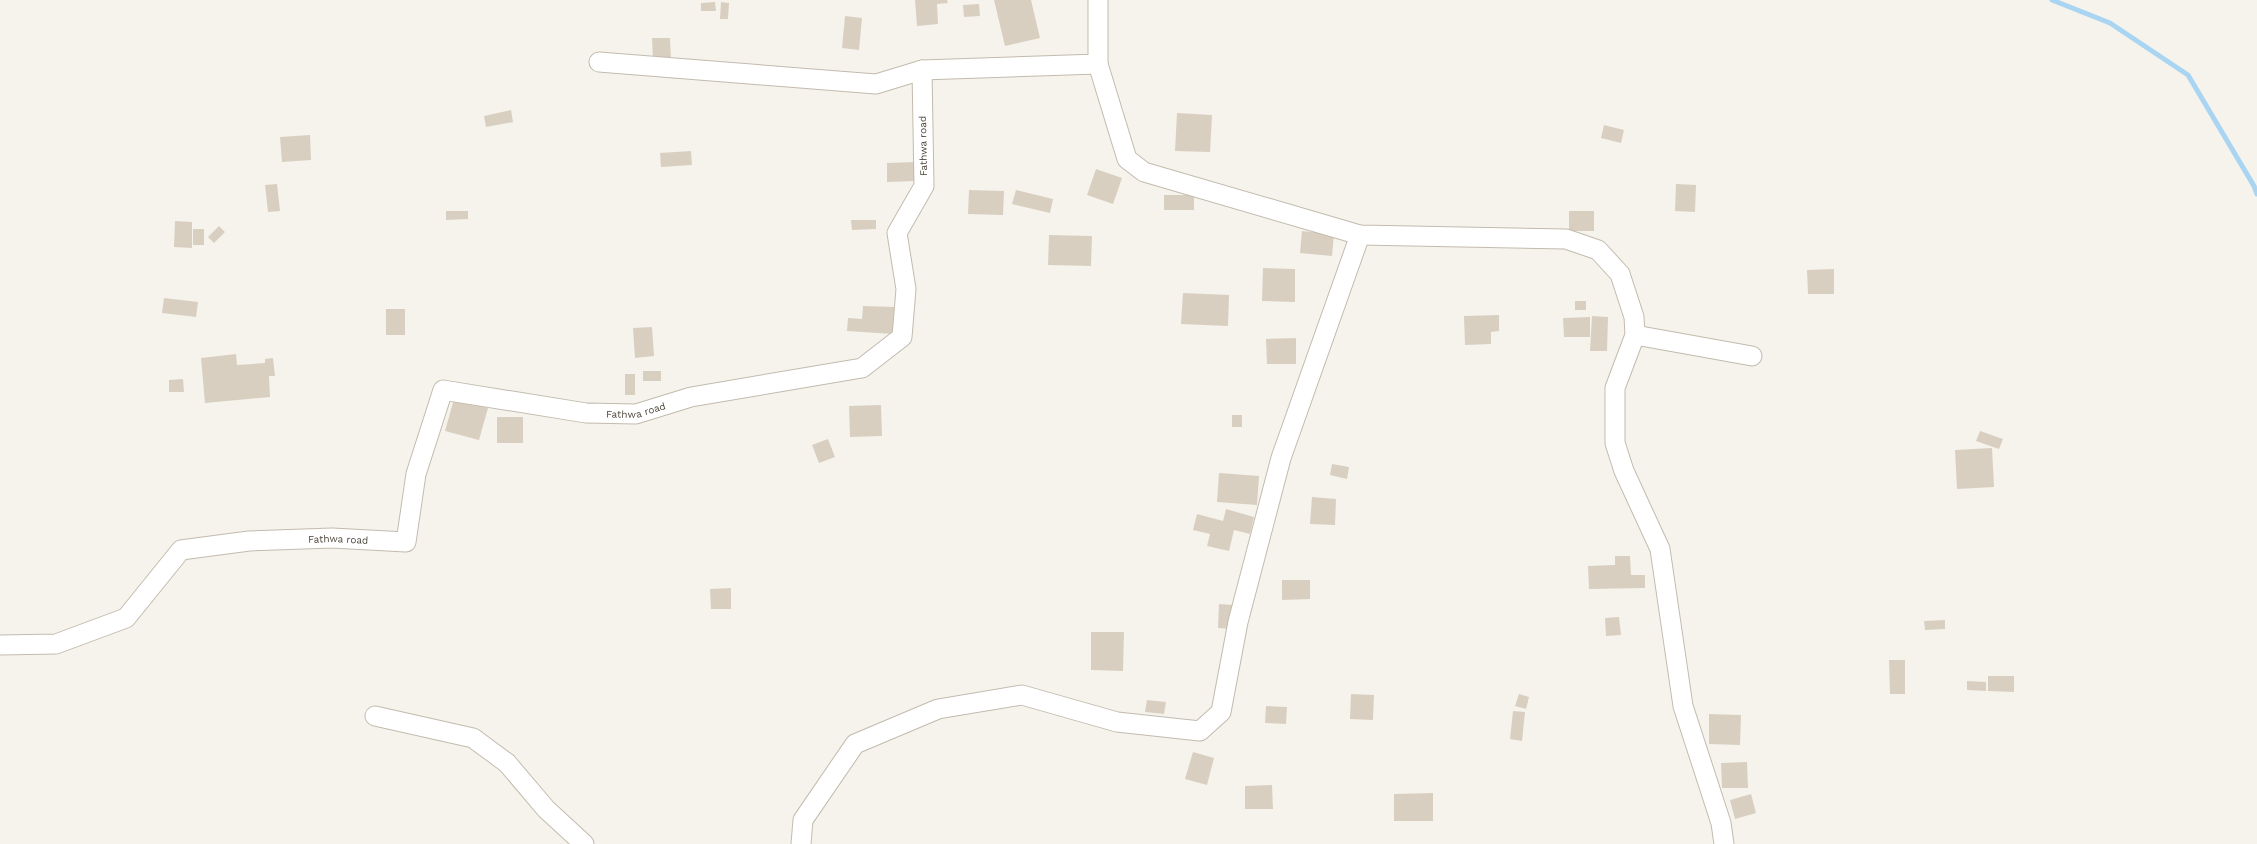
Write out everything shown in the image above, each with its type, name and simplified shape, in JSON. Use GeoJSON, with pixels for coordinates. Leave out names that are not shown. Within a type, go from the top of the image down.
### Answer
{"type":"FeatureCollection","features":[{"type":"Feature","properties":{"kind":"street"},"geometry":{"type":"LineString","coordinates":[[1098,0],[1098,64],[1127,159],[1144,172],[1360,234],[1566,239],[1598,250],[1620,274],[1634,317],[1635,336],[1615,388],[1615,443],[1624,471],[1660,549],[1683,706],[1721,823],[1724,844]]}},
{"type":"Feature","properties":{"kind":"street"},"geometry":{"type":"LineString","coordinates":[[599,62],[876,84],[922,70],[1098,64]]}},
{"type":"Feature","properties":{"kind":"street","name":"Fathwa road"},"geometry":{"type":"LineString","coordinates":[[0,645],[56,644],[126,618],[181,550],[249,541],[332,538],[406,542],[416,474],[442,390],[586,413],[636,414],[691,396],[862,368],[902,337],[906,289],[897,233],[924,186],[922,70]]}},
{"type":"Feature","properties":{"kind":"street"},"geometry":{"type":"LineString","coordinates":[[801,844],[803,820],[855,744],[938,709],[1022,695],[1117,722],[1200,731],[1221,712],[1238,622],[1281,458],[1360,234]]}},
{"type":"Feature","properties":{"kind":"street"},"geometry":{"type":"LineString","coordinates":[[1635,336],[1752,356]]}},
{"type":"Feature","properties":{"kind":"street"},"geometry":{"type":"LineString","coordinates":[[375,716],[473,738],[507,763],[546,809],[584,844]]}},
{"type":"Feature","properties":{"kind":"building"},"geometry":{"type":"Polygon","coordinates":[[[915,0],[947,0],[948,3],[937,4],[938,24],[917,26],[915,0]]]}},
{"type":"Feature","properties":{"kind":"building"},"geometry":{"type":"Polygon","coordinates":[[[994,0],[1031,0],[1040,38],[1005,46],[994,0]]]}},
{"type":"Feature","properties":{"kind":"building"},"geometry":{"type":"Polygon","coordinates":[[[715,2],[716,11],[701,11],[701,3],[715,2]]]}},
{"type":"Feature","properties":{"kind":"building"},"geometry":{"type":"Polygon","coordinates":[[[721,2],[729,3],[728,19],[720,19],[721,2]]]}},
{"type":"Feature","properties":{"kind":"building"},"geometry":{"type":"Polygon","coordinates":[[[979,4],[980,16],[964,17],[963,5],[979,4]]]}},
{"type":"Feature","properties":{"kind":"building"},"geometry":{"type":"Polygon","coordinates":[[[845,16],[862,18],[859,50],[842,48],[845,16]]]}},
{"type":"Feature","properties":{"kind":"building"},"geometry":{"type":"Polygon","coordinates":[[[652,38],[670,38],[671,61],[653,62],[652,38]]]}},
{"type":"Feature","properties":{"kind":"building"},"geometry":{"type":"Polygon","coordinates":[[[511,110],[513,122],[486,127],[484,116],[511,110]]]}},
{"type":"Feature","properties":{"kind":"building"},"geometry":{"type":"Polygon","coordinates":[[[1177,113],[1212,115],[1210,152],[1175,151],[1177,113]]]}},
{"type":"Feature","properties":{"kind":"building"},"geometry":{"type":"Polygon","coordinates":[[[1604,125],[1624,130],[1621,143],[1601,138],[1604,125]]]}},
{"type":"Feature","properties":{"kind":"building"},"geometry":{"type":"Polygon","coordinates":[[[310,135],[311,160],[282,162],[280,137],[310,135]]]}},
{"type":"Feature","properties":{"kind":"building"},"geometry":{"type":"Polygon","coordinates":[[[691,151],[692,165],[661,167],[660,153],[691,151]]]}},
{"type":"Feature","properties":{"kind":"building"},"geometry":{"type":"Polygon","coordinates":[[[915,162],[916,181],[887,182],[887,163],[915,162]]]}},
{"type":"Feature","properties":{"kind":"building"},"geometry":{"type":"Polygon","coordinates":[[[1096,169],[1122,178],[1113,204],[1087,195],[1096,169]]]}},
{"type":"Feature","properties":{"kind":"building"},"geometry":{"type":"Polygon","coordinates":[[[277,184],[280,211],[268,212],[265,185],[277,184]]]}},
{"type":"Feature","properties":{"kind":"building"},"geometry":{"type":"Polygon","coordinates":[[[1676,184],[1696,185],[1695,212],[1675,211],[1676,184]]]}},
{"type":"Feature","properties":{"kind":"building"},"geometry":{"type":"Polygon","coordinates":[[[969,190],[1004,191],[1003,215],[968,214],[969,190]]]}},
{"type":"Feature","properties":{"kind":"building"},"geometry":{"type":"Polygon","coordinates":[[[1016,190],[1053,199],[1050,213],[1012,204],[1016,190]]]}},
{"type":"Feature","properties":{"kind":"building"},"geometry":{"type":"Polygon","coordinates":[[[1164,195],[1194,195],[1194,210],[1164,210],[1164,195]]]}},
{"type":"Feature","properties":{"kind":"building"},"geometry":{"type":"Polygon","coordinates":[[[446,211],[468,211],[468,219],[446,220],[446,211]]]}},
{"type":"Feature","properties":{"kind":"building"},"geometry":{"type":"Polygon","coordinates":[[[1569,211],[1594,211],[1594,231],[1569,231],[1569,211]]]}},
{"type":"Feature","properties":{"kind":"building"},"geometry":{"type":"Polygon","coordinates":[[[851,220],[876,220],[876,229],[852,230],[851,220]]]}},
{"type":"Feature","properties":{"kind":"building"},"geometry":{"type":"Polygon","coordinates":[[[175,221],[192,222],[192,248],[174,247],[175,221]]]}},
{"type":"Feature","properties":{"kind":"building"},"geometry":{"type":"Polygon","coordinates":[[[219,226],[225,232],[214,243],[208,237],[219,226]]]}},
{"type":"Feature","properties":{"kind":"building"},"geometry":{"type":"Polygon","coordinates":[[[193,229],[204,229],[204,245],[193,245],[193,229]]]}},
{"type":"Feature","properties":{"kind":"building"},"geometry":{"type":"Polygon","coordinates":[[[1302,231],[1334,234],[1332,256],[1300,253],[1302,231]]]}},
{"type":"Feature","properties":{"kind":"building"},"geometry":{"type":"Polygon","coordinates":[[[1049,235],[1092,236],[1091,266],[1048,265],[1049,235]]]}},
{"type":"Feature","properties":{"kind":"building"},"geometry":{"type":"Polygon","coordinates":[[[1263,268],[1295,269],[1295,302],[1262,301],[1263,268]]]}},
{"type":"Feature","properties":{"kind":"building"},"geometry":{"type":"Polygon","coordinates":[[[1834,269],[1834,294],[1808,294],[1807,270],[1834,269]]]}},
{"type":"Feature","properties":{"kind":"building"},"geometry":{"type":"Polygon","coordinates":[[[1183,293],[1229,295],[1228,326],[1181,324],[1183,293]]]}},
{"type":"Feature","properties":{"kind":"building"},"geometry":{"type":"Polygon","coordinates":[[[164,298],[198,302],[196,317],[162,313],[164,298]]]}},
{"type":"Feature","properties":{"kind":"building"},"geometry":{"type":"Polygon","coordinates":[[[1575,301],[1586,301],[1586,310],[1575,310],[1575,301]]]}},
{"type":"Feature","properties":{"kind":"building"},"geometry":{"type":"Polygon","coordinates":[[[863,306],[894,307],[893,334],[847,331],[848,318],[862,319],[863,306]]]}},
{"type":"Feature","properties":{"kind":"building"},"geometry":{"type":"Polygon","coordinates":[[[386,309],[405,309],[405,335],[386,335],[386,309]]]}},
{"type":"Feature","properties":{"kind":"building"},"geometry":{"type":"Polygon","coordinates":[[[1499,315],[1499,331],[1491,332],[1491,344],[1465,345],[1464,316],[1499,315]]]}},
{"type":"Feature","properties":{"kind":"building"},"geometry":{"type":"Polygon","coordinates":[[[1592,316],[1608,317],[1607,351],[1590,351],[1592,316]]]}},
{"type":"Feature","properties":{"kind":"building"},"geometry":{"type":"Polygon","coordinates":[[[1590,317],[1590,337],[1564,337],[1563,318],[1590,317]]]}},
{"type":"Feature","properties":{"kind":"building"},"geometry":{"type":"Polygon","coordinates":[[[652,327],[654,356],[635,358],[633,328],[652,327]]]}},
{"type":"Feature","properties":{"kind":"building"},"geometry":{"type":"Polygon","coordinates":[[[1296,338],[1296,364],[1267,364],[1266,339],[1296,338]]]}},
{"type":"Feature","properties":{"kind":"building"},"geometry":{"type":"Polygon","coordinates":[[[236,354],[237,365],[265,363],[265,359],[273,358],[275,376],[269,376],[270,397],[205,403],[201,358],[236,354]]]}},
{"type":"Feature","properties":{"kind":"building"},"geometry":{"type":"Polygon","coordinates":[[[643,371],[661,371],[661,381],[643,381],[643,371]]]}},
{"type":"Feature","properties":{"kind":"building"},"geometry":{"type":"Polygon","coordinates":[[[625,374],[635,374],[635,395],[625,395],[625,374]]]}},
{"type":"Feature","properties":{"kind":"building"},"geometry":{"type":"Polygon","coordinates":[[[183,379],[184,392],[169,392],[169,380],[183,379]]]}},
{"type":"Feature","properties":{"kind":"building"},"geometry":{"type":"Polygon","coordinates":[[[454,399],[488,408],[479,440],[445,431],[454,399]]]}},
{"type":"Feature","properties":{"kind":"building"},"geometry":{"type":"Polygon","coordinates":[[[881,405],[882,436],[850,437],[849,406],[881,405]]]}},
{"type":"Feature","properties":{"kind":"building"},"geometry":{"type":"Polygon","coordinates":[[[1232,415],[1242,415],[1242,427],[1232,427],[1232,415]]]}},
{"type":"Feature","properties":{"kind":"building"},"geometry":{"type":"Polygon","coordinates":[[[497,417],[523,417],[523,443],[497,443],[497,417]]]}},
{"type":"Feature","properties":{"kind":"building"},"geometry":{"type":"Polygon","coordinates":[[[1980,431],[2003,439],[1999,449],[1976,441],[1980,431]]]}},
{"type":"Feature","properties":{"kind":"building"},"geometry":{"type":"Polygon","coordinates":[[[828,439],[835,457],[819,463],[812,445],[828,439]]]}},
{"type":"Feature","properties":{"kind":"building"},"geometry":{"type":"Polygon","coordinates":[[[1992,448],[1994,487],[1957,489],[1955,450],[1992,448]]]}},
{"type":"Feature","properties":{"kind":"building"},"geometry":{"type":"Polygon","coordinates":[[[1332,464],[1349,467],[1347,479],[1330,475],[1332,464]]]}},
{"type":"Feature","properties":{"kind":"building"},"geometry":{"type":"Polygon","coordinates":[[[1219,473],[1259,476],[1257,505],[1217,502],[1219,473]]]}},
{"type":"Feature","properties":{"kind":"building"},"geometry":{"type":"Polygon","coordinates":[[[1312,497],[1336,499],[1335,525],[1310,524],[1312,497]]]}},
{"type":"Feature","properties":{"kind":"building"},"geometry":{"type":"Polygon","coordinates":[[[1226,509],[1254,517],[1250,534],[1234,530],[1229,551],[1207,546],[1210,534],[1193,530],[1197,514],[1223,521],[1226,509]]]}},
{"type":"Feature","properties":{"kind":"building"},"geometry":{"type":"Polygon","coordinates":[[[1615,556],[1630,556],[1631,575],[1645,575],[1645,588],[1589,589],[1588,566],[1615,565],[1615,556]]]}},
{"type":"Feature","properties":{"kind":"building"},"geometry":{"type":"Polygon","coordinates":[[[1282,580],[1310,580],[1310,599],[1282,600],[1282,580]]]}},
{"type":"Feature","properties":{"kind":"building"},"geometry":{"type":"Polygon","coordinates":[[[731,588],[731,609],[711,609],[710,589],[731,588]]]}},
{"type":"Feature","properties":{"kind":"building"},"geometry":{"type":"Polygon","coordinates":[[[1219,604],[1233,605],[1232,629],[1218,628],[1219,604]]]}},
{"type":"Feature","properties":{"kind":"building"},"geometry":{"type":"Polygon","coordinates":[[[1619,617],[1621,635],[1606,636],[1605,618],[1619,617]]]}},
{"type":"Feature","properties":{"kind":"building"},"geometry":{"type":"Polygon","coordinates":[[[1945,620],[1945,629],[1925,630],[1924,621],[1945,620]]]}},
{"type":"Feature","properties":{"kind":"building"},"geometry":{"type":"Polygon","coordinates":[[[1091,632],[1124,632],[1123,671],[1091,670],[1091,632]]]}},
{"type":"Feature","properties":{"kind":"building"},"geometry":{"type":"Polygon","coordinates":[[[1889,660],[1905,660],[1905,694],[1890,694],[1889,660]]]}},
{"type":"Feature","properties":{"kind":"building"},"geometry":{"type":"Polygon","coordinates":[[[1988,676],[2014,676],[2014,692],[1988,691],[1988,676]]]}},
{"type":"Feature","properties":{"kind":"building"},"geometry":{"type":"Polygon","coordinates":[[[1967,681],[1986,682],[1986,691],[1967,690],[1967,681]]]}},
{"type":"Feature","properties":{"kind":"building"},"geometry":{"type":"Polygon","coordinates":[[[1351,694],[1374,695],[1373,720],[1350,719],[1351,694]]]}},
{"type":"Feature","properties":{"kind":"building"},"geometry":{"type":"Polygon","coordinates":[[[1519,694],[1529,697],[1526,709],[1515,706],[1519,694]]]}},
{"type":"Feature","properties":{"kind":"building"},"geometry":{"type":"Polygon","coordinates":[[[1147,700],[1166,702],[1164,714],[1145,712],[1147,700]]]}},
{"type":"Feature","properties":{"kind":"building"},"geometry":{"type":"Polygon","coordinates":[[[1266,706],[1287,707],[1286,724],[1265,723],[1266,706]]]}},
{"type":"Feature","properties":{"kind":"building"},"geometry":{"type":"Polygon","coordinates":[[[1513,711],[1525,712],[1522,741],[1510,739],[1513,711]]]}},
{"type":"Feature","properties":{"kind":"building"},"geometry":{"type":"Polygon","coordinates":[[[1709,714],[1741,715],[1740,745],[1709,744],[1709,714]]]}},
{"type":"Feature","properties":{"kind":"building"},"geometry":{"type":"Polygon","coordinates":[[[1193,752],[1214,758],[1207,785],[1185,779],[1193,752]]]}},
{"type":"Feature","properties":{"kind":"building"},"geometry":{"type":"Polygon","coordinates":[[[1747,762],[1748,788],[1722,788],[1721,763],[1747,762]]]}},
{"type":"Feature","properties":{"kind":"building"},"geometry":{"type":"Polygon","coordinates":[[[1272,785],[1273,809],[1245,809],[1245,786],[1272,785]]]}},
{"type":"Feature","properties":{"kind":"building"},"geometry":{"type":"Polygon","coordinates":[[[1433,793],[1433,821],[1394,821],[1394,794],[1433,793]]]}},
{"type":"Feature","properties":{"kind":"building"},"geometry":{"type":"Polygon","coordinates":[[[1751,794],[1756,813],[1735,819],[1730,800],[1751,794]]]}},
{"type":"Feature","properties":{"kind":"waterway"},"geometry":{"type":"LineString","coordinates":[[2052,0],[2110,23],[2188,75],[2254,186],[2257,194]]}}]}
